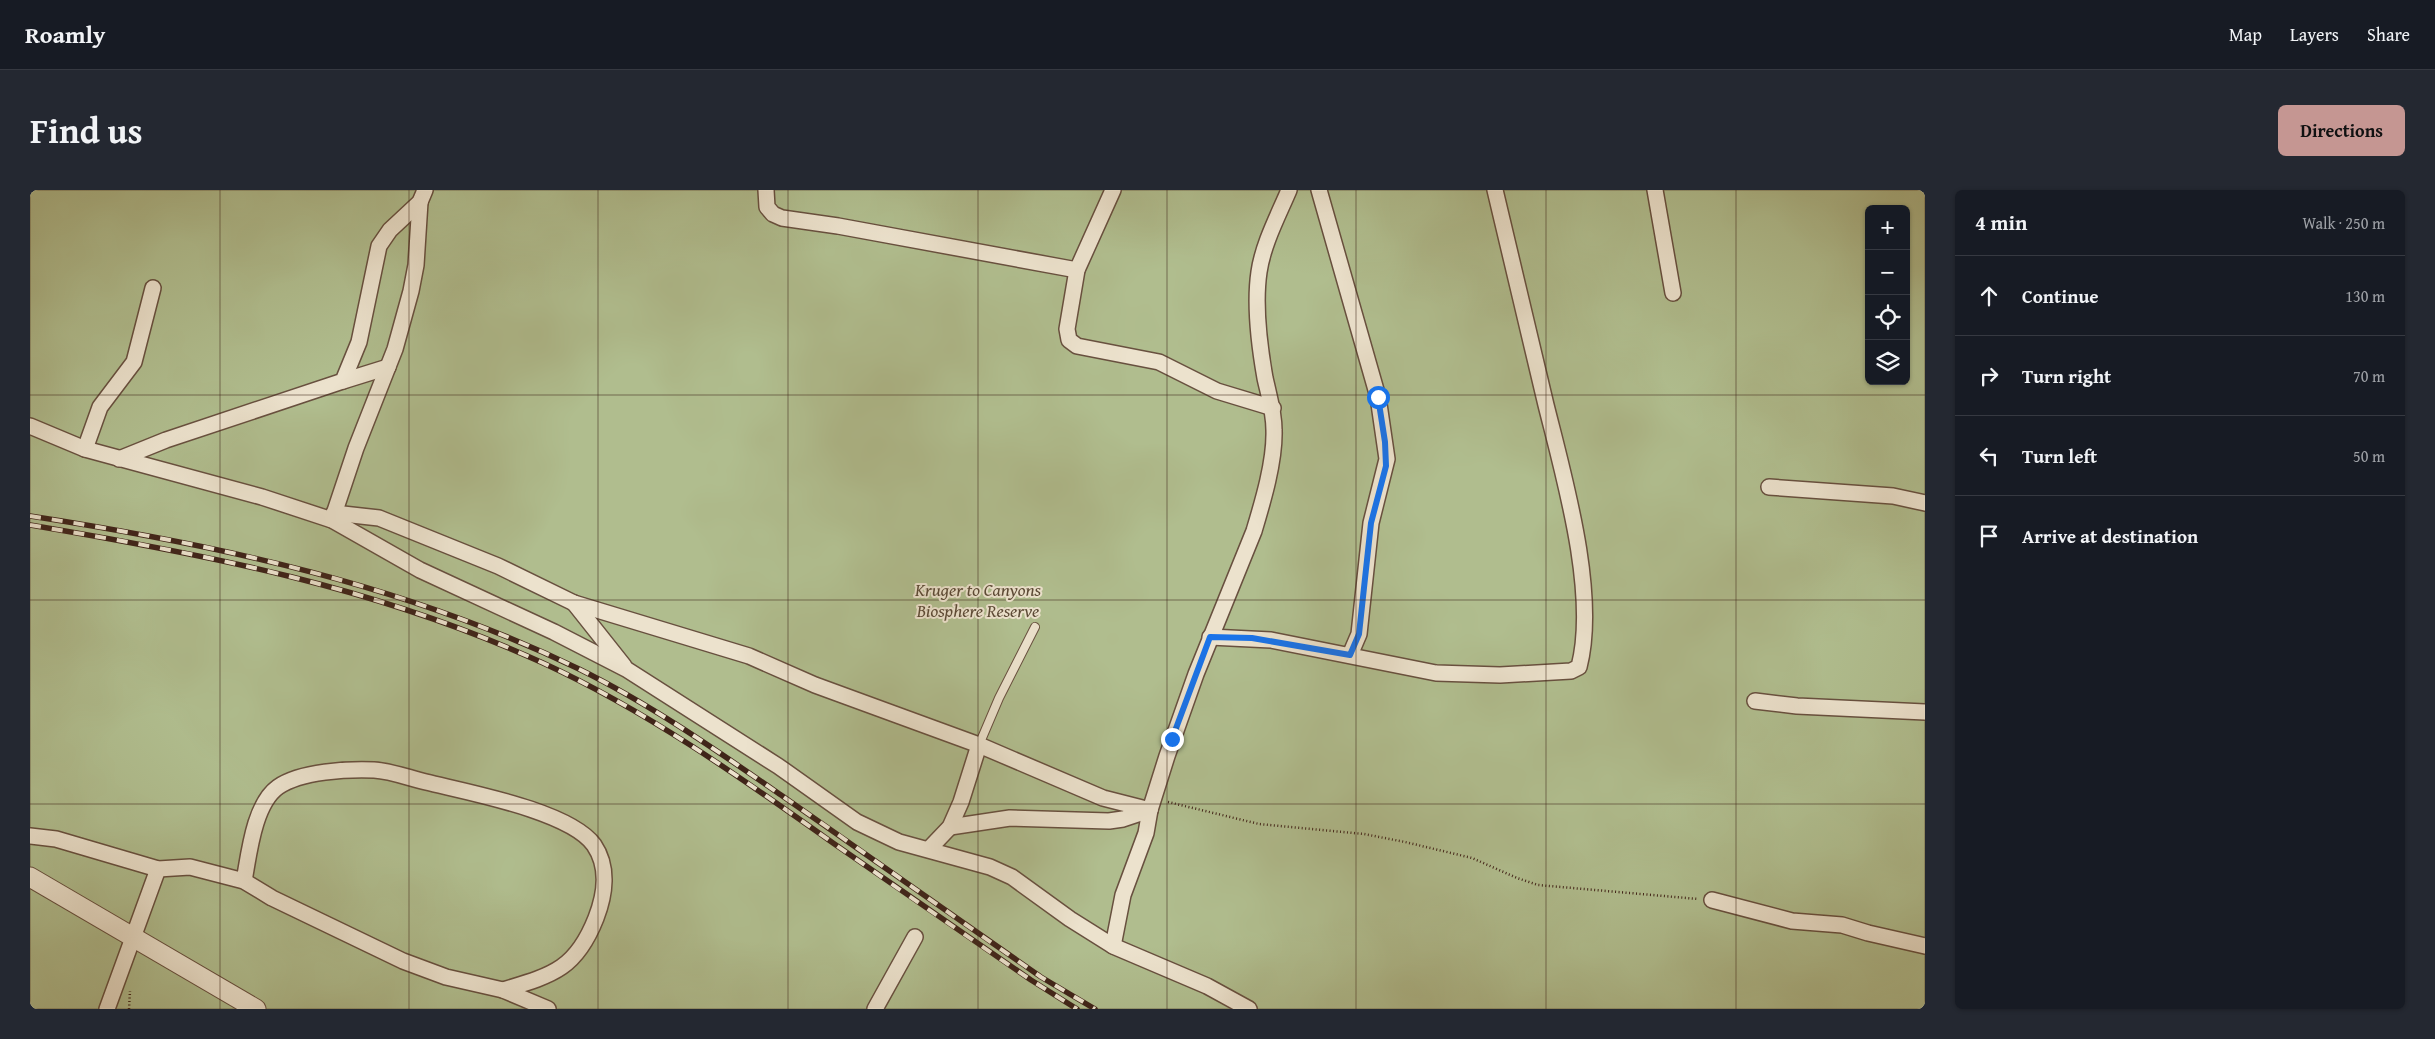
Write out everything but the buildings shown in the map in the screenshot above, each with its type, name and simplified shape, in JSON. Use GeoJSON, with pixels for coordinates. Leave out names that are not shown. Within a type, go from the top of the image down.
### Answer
{"type":"FeatureCollection","features":[{"type":"Feature","properties":{"kind":"street"},"geometry":{"type":"LineString","coordinates":[[766,190],[767,207],[773,214],[782,218],[838,226],[1077,270]]}},
{"type":"Feature","properties":{"kind":"street"},"geometry":{"type":"LineString","coordinates":[[1113,190],[1077,270],[1067,337],[1072,343],[1159,362],[1211,388],[1273,408]]}},
{"type":"Feature","properties":{"kind":"street"},"geometry":{"type":"LineString","coordinates":[[1113,946],[1123,895],[1146,833],[1166,756],[1210,637],[1257,522],[1272,453],[1274,430],[1273,408],[1258,329],[1258,272],[1262,256],[1289,190]]}},
{"type":"Feature","properties":{"kind":"street"},"geometry":{"type":"LineString","coordinates":[[1319,190],[1378,397],[1387,459],[1371,523],[1359,634],[1350,655]]}},
{"type":"Feature","properties":{"kind":"street"},"geometry":{"type":"LineString","coordinates":[[1210,637],[1252,638],[1350,655],[1436,673],[1500,676],[1571,672],[1579,667],[1584,624],[1583,597],[1571,512],[1495,190]]}},
{"type":"Feature","properties":{"kind":"street"},"geometry":{"type":"LineString","coordinates":[[1655,190],[1673,294]]}},
{"type":"Feature","properties":{"kind":"street"},"geometry":{"type":"LineString","coordinates":[[333,516],[353,456],[388,367],[406,311],[416,265],[422,196]]}},
{"type":"Feature","properties":{"kind":"street"},"geometry":{"type":"LineString","coordinates":[[343,381],[359,342],[379,246],[390,230],[422,196]]}},
{"type":"Feature","properties":{"kind":"street"},"geometry":{"type":"LineString","coordinates":[[85,449],[100,407],[134,362],[153,288]]}},
{"type":"Feature","properties":{"kind":"street"},"geometry":{"type":"LineString","coordinates":[[119,459],[175,437],[388,367]]}},
{"type":"Feature","properties":{"kind":"street"},"geometry":{"type":"LineString","coordinates":[[30,426],[85,449],[333,516],[379,518],[498,566],[574,603],[749,656],[815,685],[978,745],[1103,798],[1152,804]]}},
{"type":"Feature","properties":{"kind":"street"},"geometry":{"type":"LineString","coordinates":[[1768,487],[1893,496],[1925,503]]}},
{"type":"Feature","properties":{"kind":"street"},"geometry":{"type":"LineString","coordinates":[[333,516],[420,570],[554,632],[626,669],[762,755],[857,822],[891,839],[990,867],[1012,877],[1070,919],[1113,946],[1207,986],[1249,1009]]}},
{"type":"Feature","properties":{"kind":"street"},"geometry":{"type":"LineString","coordinates":[[574,603],[626,669]]}},
{"type":"Feature","properties":{"kind":"street"},"geometry":{"type":"LineString","coordinates":[[1755,701],[1797,706],[1925,712]]}},
{"type":"Feature","properties":{"kind":"street"},"geometry":{"type":"LineString","coordinates":[[929,849],[950,827],[962,802],[978,745]]}},
{"type":"Feature","properties":{"kind":"street"},"geometry":{"type":"LineString","coordinates":[[244,881],[254,830],[266,801],[278,787],[296,779],[339,770],[376,770],[491,798],[549,816],[577,831],[593,844],[601,858],[605,892],[601,906],[582,948],[568,964],[549,976],[504,990]]}},
{"type":"Feature","properties":{"kind":"street"},"geometry":{"type":"LineString","coordinates":[[950,827],[1010,818],[1109,821],[1123,819],[1152,804]]}},
{"type":"Feature","properties":{"kind":"street"},"geometry":{"type":"LineString","coordinates":[[30,836],[56,839],[158,869],[190,867],[244,881],[280,902],[403,961],[446,977],[504,990],[548,1009]]}},
{"type":"Feature","properties":{"kind":"street"},"geometry":{"type":"LineString","coordinates":[[107,1009],[132,935],[158,869]]}},
{"type":"Feature","properties":{"kind":"street"},"geometry":{"type":"LineString","coordinates":[[30,877],[256,1009]]}},
{"type":"Feature","properties":{"kind":"street"},"geometry":{"type":"LineString","coordinates":[[1712,900],[1792,921],[1842,925],[1925,946]]}},
{"type":"Feature","properties":{"kind":"street"},"geometry":{"type":"LineString","coordinates":[[875,1009],[915,938]]}},
{"type":"Feature","properties":{"kind":"lane"},"geometry":{"type":"LineString","coordinates":[[978,745],[999,698],[1035,627]]}},
{"type":"Feature","properties":{"kind":"path"},"geometry":{"type":"LineString","coordinates":[[1152,804],[1259,824],[1364,834],[1405,842],[1472,858],[1538,885],[1712,900]]}},
{"type":"Feature","properties":{"kind":"green space","name":"Kruger to Canyons Biosphere Reserve"},"geometry":{"type":"Polygon","coordinates":[[[30,190],[1925,190],[1925,1009],[30,1009],[30,190]]]}},
{"type":"Feature","properties":{"kind":"railway"},"geometry":{"type":"LineString","coordinates":[[30,516],[101,527],[241,555],[379,591],[513,639],[579,669],[657,712],[814,818],[1041,977],[1095,1009]]}},
{"type":"Feature","properties":{"kind":"railway"},"geometry":{"type":"LineString","coordinates":[[30,525],[227,562],[355,594],[481,636],[543,663],[619,702],[692,746],[1031,980],[1077,1009]]}},
{"type":"Feature","properties":{"kind":"route"},"geometry":{"type":"LineString","coordinates":[[1172,739],[1210,637],[1271,640],[1350,655],[1359,634],[1371,523],[1387,459],[1378,397]]}}]}
